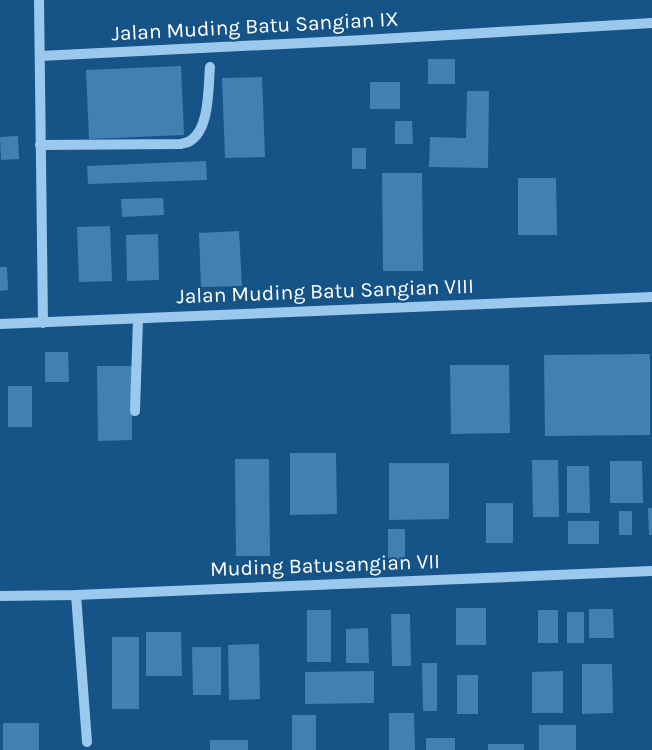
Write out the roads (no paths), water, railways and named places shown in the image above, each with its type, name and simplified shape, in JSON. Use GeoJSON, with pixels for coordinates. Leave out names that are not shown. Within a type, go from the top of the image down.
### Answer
{"type":"FeatureCollection","features":[{"type":"Feature","properties":{"kind":"street"},"geometry":{"type":"LineString","coordinates":[[39,0],[43,323]]}},
{"type":"Feature","properties":{"kind":"street","name":"Jalan Muding Batu Sangian IX"},"geometry":{"type":"LineString","coordinates":[[40,56],[652,23]]}},
{"type":"Feature","properties":{"kind":"street"},"geometry":{"type":"LineString","coordinates":[[40,145],[180,144],[190,141],[199,132],[206,116],[210,67]]}},
{"type":"Feature","properties":{"kind":"street","name":"Jalan Muding Batu Sangian VIII"},"geometry":{"type":"LineString","coordinates":[[0,324],[652,297]]}},
{"type":"Feature","properties":{"kind":"street"},"geometry":{"type":"LineString","coordinates":[[135,411],[138,319]]}},
{"type":"Feature","properties":{"kind":"street","name":"Muding Batusangian VII"},"geometry":{"type":"LineString","coordinates":[[0,596],[76,595],[652,571]]}},
{"type":"Feature","properties":{"kind":"street"},"geometry":{"type":"LineString","coordinates":[[76,595],[87,742]]}}]}
